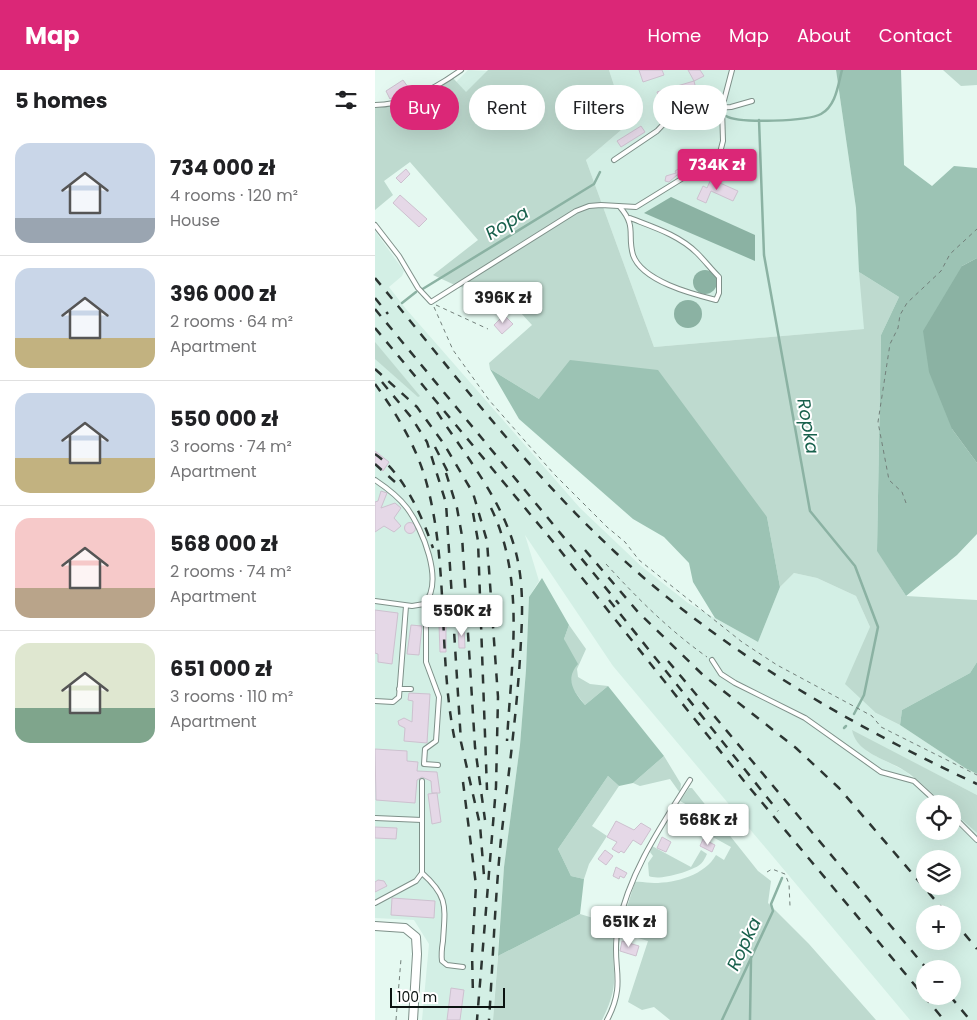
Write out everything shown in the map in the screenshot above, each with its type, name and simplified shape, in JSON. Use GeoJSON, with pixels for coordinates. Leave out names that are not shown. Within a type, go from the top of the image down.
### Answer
{"type":"FeatureCollection","features":[{"type":"Feature","properties":{"kind":"street"},"geometry":{"type":"LineString","coordinates":[[375,926],[405,928],[416,937],[417,954],[413,1020]]}},
{"type":"Feature","properties":{"kind":"lane"},"geometry":{"type":"LineString","coordinates":[[375,105],[392,105],[430,90],[461,70]]}},
{"type":"Feature","properties":{"kind":"lane"},"geometry":{"type":"LineString","coordinates":[[727,89],[732,70]]}},
{"type":"Feature","properties":{"kind":"lane"},"geometry":{"type":"LineString","coordinates":[[727,107],[752,101]]}},
{"type":"Feature","properties":{"kind":"lane"},"geometry":{"type":"LineString","coordinates":[[614,160],[658,130]]}},
{"type":"Feature","properties":{"kind":"lane"},"geometry":{"type":"LineString","coordinates":[[375,225],[399,256],[418,288],[431,302],[576,211],[589,206],[601,205],[636,207],[683,178],[702,174],[717,164],[723,141],[723,130]]}},
{"type":"Feature","properties":{"kind":"lane"},"geometry":{"type":"LineString","coordinates":[[620,207],[629,218],[657,228],[680,240],[697,253],[719,277],[719,293],[716,300],[669,285],[644,272],[633,255],[629,218]]}},
{"type":"Feature","properties":{"kind":"lane"},"geometry":{"type":"LineString","coordinates":[[375,480],[395,494],[408,508],[418,524],[426,544],[432,571],[432,589],[424,604],[426,614],[425,662],[439,696],[435,741],[425,749],[424,764],[439,765]]}},
{"type":"Feature","properties":{"kind":"lane"},"geometry":{"type":"LineString","coordinates":[[375,601],[407,606],[424,604]]}},
{"type":"Feature","properties":{"kind":"lane"},"geometry":{"type":"LineString","coordinates":[[375,701],[396,701],[399,689],[407,606]]}},
{"type":"Feature","properties":{"kind":"lane"},"geometry":{"type":"LineString","coordinates":[[712,660],[721,674],[735,683],[805,718],[881,772],[914,781],[929,795]]}},
{"type":"Feature","properties":{"kind":"lane"},"geometry":{"type":"LineString","coordinates":[[399,689],[411,690]]}},
{"type":"Feature","properties":{"kind":"lane"},"geometry":{"type":"LineString","coordinates":[[607,1020],[619,992],[616,936],[629,889],[660,828],[690,780]]}},
{"type":"Feature","properties":{"kind":"lane"},"geometry":{"type":"LineString","coordinates":[[375,904],[416,881],[422,873],[423,820],[420,812],[422,781]]}},
{"type":"Feature","properties":{"kind":"lane"},"geometry":{"type":"LineString","coordinates":[[375,818],[423,820]]}},
{"type":"Feature","properties":{"kind":"lane"},"geometry":{"type":"LineString","coordinates":[[961,824],[977,840]]}},
{"type":"Feature","properties":{"kind":"lane"},"geometry":{"type":"LineString","coordinates":[[422,873],[437,886],[445,910],[442,960],[447,965],[463,967]]}},
{"type":"Feature","properties":{"kind":"path"},"geometry":{"type":"LineString","coordinates":[[906,503],[902,492],[889,480],[878,422],[890,344],[898,328],[899,316],[907,303],[941,271],[950,254],[977,229]]}},
{"type":"Feature","properties":{"kind":"path"},"geometry":{"type":"LineString","coordinates":[[431,302],[441,309],[488,329]]}},
{"type":"Feature","properties":{"kind":"path"},"geometry":{"type":"LineString","coordinates":[[431,302],[453,350],[489,400],[554,474],[607,527],[625,542],[639,560],[742,642],[777,665],[872,716],[881,727],[977,775]]}},
{"type":"Feature","properties":{"kind":"path"},"geometry":{"type":"LineString","coordinates":[[607,564],[650,611],[688,644],[712,660]]}},
{"type":"Feature","properties":{"kind":"path"},"geometry":{"type":"LineString","coordinates":[[767,872],[772,869],[785,874],[789,884],[790,906]]}},
{"type":"Feature","properties":{"kind":"path"},"geometry":{"type":"LineString","coordinates":[[396,1020],[401,959]]}},
{"type":"Feature","properties":{"kind":"shaded area"},"geometry":{"type":"Polygon","coordinates":[[[468,70],[489,71],[474,85],[469,85],[469,90],[466,93],[456,82],[468,70]]]}},
{"type":"Feature","properties":{"kind":"shaded area"},"geometry":{"type":"Polygon","coordinates":[[[488,70],[609,70],[614,85],[555,85],[555,130],[621,130],[586,160],[654,347],[864,329],[859,272],[899,297],[881,335],[877,550],[906,596],[977,600],[977,662],[970,673],[902,710],[900,725],[876,713],[845,684],[870,627],[856,596],[817,578],[794,573],[780,587],[767,517],[539,399],[490,369],[489,363],[532,325],[508,299],[457,286],[433,275],[478,240],[410,162],[384,181],[393,195],[375,210],[375,106],[377,108],[390,106],[390,130],[459,130],[459,85],[442,85],[453,78],[466,92],[469,89],[469,130],[545,130],[545,85],[473,85],[488,70]]]}},
{"type":"Feature","properties":{"kind":"shaded area"},"geometry":{"type":"Polygon","coordinates":[[[609,70],[836,70],[856,208],[865,329],[654,347],[586,160],[621,130],[643,130],[643,85],[614,85],[609,70]]]}},
{"type":"Feature","properties":{"kind":"shaded area"},"geometry":{"type":"Polygon","coordinates":[[[836,70],[901,70],[904,165],[932,186],[954,166],[977,168],[977,258],[962,266],[952,429],[977,463],[977,534],[957,555],[906,596],[877,551],[881,335],[899,297],[859,272],[856,208],[836,70]]]}},
{"type":"Feature","properties":{"kind":"shaded area"},"geometry":{"type":"Polygon","coordinates":[[[943,70],[977,70],[977,85],[961,86],[943,70]]]}},
{"type":"Feature","properties":{"kind":"shaded area"},"geometry":{"type":"Polygon","coordinates":[[[706,154],[712,163],[701,171],[694,161],[706,154]]]}},
{"type":"Feature","properties":{"kind":"shaded area"},"geometry":{"type":"Polygon","coordinates":[[[671,197],[755,235],[755,261],[644,213],[671,197]]]}},
{"type":"Feature","properties":{"kind":"shaded area"},"geometry":{"type":"Polygon","coordinates":[[[375,231],[404,271],[402,276],[389,287],[406,309],[580,508],[641,566],[688,603],[758,642],[780,587],[794,573],[817,578],[856,596],[870,627],[876,713],[900,725],[977,774],[977,795],[852,731],[868,752],[905,771],[933,795],[916,795],[916,840],[961,840],[961,819],[977,833],[977,1020],[910,1020],[613,666],[525,535],[539,581],[529,597],[520,745],[504,867],[493,1020],[422,1020],[429,944],[414,920],[375,918],[375,231]]]}},
{"type":"Feature","properties":{"kind":"shaded area"},"geometry":{"type":"Polygon","coordinates":[[[977,258],[977,463],[952,429],[929,372],[923,331],[962,266],[977,258]]]}},
{"type":"Feature","properties":{"kind":"shaded area"},"geometry":{"type":"Polygon","coordinates":[[[705,270],[714,273],[717,282],[714,291],[705,294],[696,291],[693,282],[696,273],[705,270]]]}},
{"type":"Feature","properties":{"kind":"shaded area"},"geometry":{"type":"Polygon","coordinates":[[[688,300],[698,304],[702,314],[698,324],[688,328],[678,324],[674,314],[678,304],[688,300]]]}},
{"type":"Feature","properties":{"kind":"shaded area"},"geometry":{"type":"Polygon","coordinates":[[[375,342],[420,396],[418,397],[375,359],[375,342]]]}},
{"type":"Feature","properties":{"kind":"shaded area"},"geometry":{"type":"Polygon","coordinates":[[[570,360],[658,370],[767,517],[780,587],[758,642],[715,618],[693,582],[689,563],[664,537],[633,519],[519,419],[490,369],[539,399],[570,360]]]}},
{"type":"Feature","properties":{"kind":"shaded area"},"geometry":{"type":"Polygon","coordinates":[[[542,578],[569,625],[564,639],[578,664],[574,669],[571,680],[577,695],[585,705],[608,686],[664,756],[633,783],[619,786],[608,776],[558,849],[571,876],[584,879],[580,914],[498,956],[504,867],[520,745],[529,597],[542,578]]]}},
{"type":"Feature","properties":{"kind":"shaded area"},"geometry":{"type":"Polygon","coordinates":[[[569,625],[586,649],[577,669],[578,677],[590,684],[608,686],[585,705],[571,687],[571,671],[564,639],[569,625]]]}},
{"type":"Feature","properties":{"kind":"shaded area"},"geometry":{"type":"Polygon","coordinates":[[[977,662],[977,774],[900,725],[902,710],[970,673],[977,662]]]}},
{"type":"Feature","properties":{"kind":"shaded area"},"geometry":{"type":"Polygon","coordinates":[[[852,730],[977,795],[977,833],[961,819],[961,795],[934,795],[920,782],[898,767],[866,750],[855,738],[852,730]]]}},
{"type":"Feature","properties":{"kind":"shaded area"},"geometry":{"type":"Polygon","coordinates":[[[664,756],[681,784],[680,793],[670,779],[640,786],[633,783],[664,756]]]}},
{"type":"Feature","properties":{"kind":"shaded area"},"geometry":{"type":"Polygon","coordinates":[[[608,776],[619,786],[592,826],[607,836],[589,864],[584,879],[571,876],[558,849],[608,776]]]}},
{"type":"Feature","properties":{"kind":"shaded area"},"geometry":{"type":"Polygon","coordinates":[[[689,788],[692,788],[758,871],[771,881],[768,903],[809,944],[876,1020],[670,1020],[654,1007],[642,1010],[628,1002],[648,941],[621,933],[618,952],[619,932],[635,882],[663,883],[689,876],[705,868],[716,855],[724,860],[731,847],[700,830],[707,816],[680,801],[689,788]]]}},
{"type":"Feature","properties":{"kind":"shaded area"},"geometry":{"type":"Polygon","coordinates":[[[652,846],[691,867],[701,850],[707,854],[698,866],[673,875],[654,877],[649,876],[648,863],[653,856],[650,852],[652,846]]]}},
{"type":"Feature","properties":{"kind":"shaded area"},"geometry":{"type":"Polygon","coordinates":[[[580,914],[616,925],[613,947],[613,988],[610,1002],[602,1020],[493,1020],[498,956],[580,914]]]}},
{"type":"Feature","properties":{"kind":"building"},"geometry":{"type":"Polygon","coordinates":[[[639,70],[662,70],[664,75],[643,82],[639,70]]]}},
{"type":"Feature","properties":{"kind":"building"},"geometry":{"type":"Polygon","coordinates":[[[688,70],[700,70],[704,76],[694,81],[688,70]]]}},
{"type":"Feature","properties":{"kind":"building"},"geometry":{"type":"Polygon","coordinates":[[[403,80],[407,85],[395,85],[403,80]]]}},
{"type":"Feature","properties":{"kind":"building"},"geometry":{"type":"Polygon","coordinates":[[[694,81],[695,85],[681,85],[694,81]]]}},
{"type":"Feature","properties":{"kind":"building"},"geometry":{"type":"Polygon","coordinates":[[[390,88],[390,99],[386,91],[390,88]]]}},
{"type":"Feature","properties":{"kind":"building"},"geometry":{"type":"Polygon","coordinates":[[[643,129],[645,132],[621,147],[617,141],[635,130],[643,129]]]}},
{"type":"Feature","properties":{"kind":"building"},"geometry":{"type":"Polygon","coordinates":[[[680,168],[683,174],[677,175],[669,182],[665,181],[666,176],[676,173],[675,171],[680,168]]]}},
{"type":"Feature","properties":{"kind":"building"},"geometry":{"type":"Polygon","coordinates":[[[406,169],[410,174],[401,183],[396,178],[406,169]]]}},
{"type":"Feature","properties":{"kind":"building"},"geometry":{"type":"Polygon","coordinates":[[[711,179],[738,191],[733,201],[711,191],[706,203],[697,199],[703,186],[707,188],[711,179]]]}},
{"type":"Feature","properties":{"kind":"building"},"geometry":{"type":"Polygon","coordinates":[[[400,195],[427,219],[419,227],[393,203],[400,195]]]}},
{"type":"Feature","properties":{"kind":"building"},"geometry":{"type":"Polygon","coordinates":[[[504,315],[513,324],[502,334],[494,325],[504,315]]]}},
{"type":"Feature","properties":{"kind":"building"},"geometry":{"type":"Polygon","coordinates":[[[375,451],[389,462],[383,471],[375,465],[375,451]]]}},
{"type":"Feature","properties":{"kind":"building"},"geometry":{"type":"Polygon","coordinates":[[[381,491],[387,493],[381,508],[395,503],[401,508],[394,518],[401,526],[394,532],[384,526],[375,532],[375,502],[378,501],[381,491]]]}},
{"type":"Feature","properties":{"kind":"building"},"geometry":{"type":"Polygon","coordinates":[[[410,522],[416,528],[410,534],[404,528],[410,522]]]}},
{"type":"Feature","properties":{"kind":"building"},"geometry":{"type":"Polygon","coordinates":[[[375,610],[398,613],[392,664],[378,662],[378,654],[375,653],[375,610]]]}},
{"type":"Feature","properties":{"kind":"building"},"geometry":{"type":"Polygon","coordinates":[[[446,624],[446,652],[440,652],[439,625],[446,624]]]}},
{"type":"Feature","properties":{"kind":"building"},"geometry":{"type":"Polygon","coordinates":[[[411,625],[422,626],[419,655],[407,654],[411,625]]]}},
{"type":"Feature","properties":{"kind":"building"},"geometry":{"type":"Polygon","coordinates":[[[458,627],[464,627],[465,648],[459,648],[458,627]]]}},
{"type":"Feature","properties":{"kind":"building"},"geometry":{"type":"Polygon","coordinates":[[[409,693],[430,694],[427,743],[404,741],[405,728],[399,725],[398,721],[404,718],[412,722],[413,701],[408,700],[409,693]]]}},
{"type":"Feature","properties":{"kind":"building"},"geometry":{"type":"Polygon","coordinates":[[[375,749],[407,751],[407,761],[418,762],[417,771],[437,772],[440,793],[432,793],[431,781],[422,777],[417,780],[415,803],[376,800],[375,749]]]}},
{"type":"Feature","properties":{"kind":"building"},"geometry":{"type":"Polygon","coordinates":[[[437,793],[441,822],[432,824],[428,794],[437,793]]]}},
{"type":"Feature","properties":{"kind":"building"},"geometry":{"type":"Polygon","coordinates":[[[679,809],[697,818],[694,825],[676,816],[679,809]]]}},
{"type":"Feature","properties":{"kind":"building"},"geometry":{"type":"Polygon","coordinates":[[[616,821],[634,830],[641,823],[651,829],[641,845],[633,840],[624,853],[621,851],[619,853],[612,849],[617,842],[607,837],[616,821]]]}},
{"type":"Feature","properties":{"kind":"building"},"geometry":{"type":"Polygon","coordinates":[[[375,827],[397,828],[396,839],[375,838],[375,827]]]}},
{"type":"Feature","properties":{"kind":"building"},"geometry":{"type":"Polygon","coordinates":[[[662,837],[671,842],[666,852],[657,848],[662,837]]]}},
{"type":"Feature","properties":{"kind":"building"},"geometry":{"type":"Polygon","coordinates":[[[703,839],[715,845],[712,852],[700,846],[703,839]]]}},
{"type":"Feature","properties":{"kind":"building"},"geometry":{"type":"Polygon","coordinates":[[[605,850],[613,856],[606,865],[598,859],[605,850]]]}},
{"type":"Feature","properties":{"kind":"building"},"geometry":{"type":"Polygon","coordinates":[[[616,867],[627,873],[624,878],[620,876],[619,879],[613,876],[616,867]]]}},
{"type":"Feature","properties":{"kind":"building"},"geometry":{"type":"Polygon","coordinates":[[[378,880],[384,881],[387,886],[375,892],[375,882],[378,880]]]}},
{"type":"Feature","properties":{"kind":"building"},"geometry":{"type":"Polygon","coordinates":[[[392,898],[435,901],[434,918],[391,915],[392,898]]]}},
{"type":"Feature","properties":{"kind":"building"},"geometry":{"type":"Polygon","coordinates":[[[622,941],[639,946],[636,956],[620,951],[622,941]]]}},
{"type":"Feature","properties":{"kind":"building"},"geometry":{"type":"Polygon","coordinates":[[[451,988],[464,990],[460,1020],[447,1020],[451,988]]]}},
{"type":"Feature","properties":{"kind":"waterway","name":"Ropa"},"geometry":{"type":"LineString","coordinates":[[727,116],[744,120],[773,121],[821,114],[833,101],[842,70]]}},
{"type":"Feature","properties":{"kind":"waterway","name":"Ropka"},"geometry":{"type":"LineString","coordinates":[[759,120],[764,255],[810,511],[855,566],[878,627],[864,695],[854,714]]}},
{"type":"Feature","properties":{"kind":"waterway","name":"Ropa"},"geometry":{"type":"LineString","coordinates":[[421,290],[594,184],[600,172]]}},
{"type":"Feature","properties":{"kind":"waterway","name":"Ropa"},"geometry":{"type":"LineString","coordinates":[[402,303],[416,292]]}},
{"type":"Feature","properties":{"kind":"waterway","name":"Ropka"},"geometry":{"type":"LineString","coordinates":[[722,1020],[773,911],[771,904],[782,878]]}},
{"type":"Feature","properties":{"kind":"waterway"},"geometry":{"type":"LineString","coordinates":[[750,1020],[751,959]]}},
{"type":"Feature","properties":{"kind":"railway"},"geometry":{"type":"LineString","coordinates":[[375,278],[520,453],[582,520],[655,587],[697,621],[787,682],[881,736],[977,784]]}},
{"type":"Feature","properties":{"kind":"railway"},"geometry":{"type":"LineString","coordinates":[[375,298],[388,314]]}},
{"type":"Feature","properties":{"kind":"railway"},"geometry":{"type":"LineString","coordinates":[[375,309],[619,604]]}},
{"type":"Feature","properties":{"kind":"railway"},"geometry":{"type":"LineString","coordinates":[[375,328],[555,544],[744,781],[944,1020]]}},
{"type":"Feature","properties":{"kind":"railway"},"geometry":{"type":"LineString","coordinates":[[375,369],[417,407],[444,444],[473,493],[487,541],[498,697],[496,787],[477,1020]]}},
{"type":"Feature","properties":{"kind":"railway"},"geometry":{"type":"LineString","coordinates":[[382,382],[411,417],[427,442],[446,503],[461,742],[480,825],[484,876]]}},
{"type":"Feature","properties":{"kind":"railway"},"geometry":{"type":"LineString","coordinates":[[375,384],[391,407],[411,443],[426,481],[438,546],[447,680],[456,746]]}},
{"type":"Feature","properties":{"kind":"railway"},"geometry":{"type":"LineString","coordinates":[[437,412],[481,477],[501,512],[515,549],[522,590],[518,681],[499,862],[489,1020]]}},
{"type":"Feature","properties":{"kind":"railway"},"geometry":{"type":"LineString","coordinates":[[435,447],[451,478]]}},
{"type":"Feature","properties":{"kind":"railway"},"geometry":{"type":"LineString","coordinates":[[375,454],[395,473],[411,496],[433,548]]}},
{"type":"Feature","properties":{"kind":"railway"},"geometry":{"type":"LineString","coordinates":[[375,464],[395,482]]}},
{"type":"Feature","properties":{"kind":"railway"},"geometry":{"type":"LineString","coordinates":[[446,473],[457,508],[462,536],[475,747],[485,820]]}},
{"type":"Feature","properties":{"kind":"railway"},"geometry":{"type":"LineString","coordinates":[[491,508],[502,536],[509,564],[512,593],[514,623],[507,741]]}},
{"type":"Feature","properties":{"kind":"railway"},"geometry":{"type":"LineString","coordinates":[[473,513],[478,541],[487,790]]}},
{"type":"Feature","properties":{"kind":"railway"},"geometry":{"type":"LineString","coordinates":[[585,550],[638,612],[703,675],[796,748],[839,788],[939,905]]}},
{"type":"Feature","properties":{"kind":"railway"},"geometry":{"type":"LineString","coordinates":[[609,600],[778,811]]}},
{"type":"Feature","properties":{"kind":"railway"},"geometry":{"type":"LineString","coordinates":[[668,661],[919,960]]}},
{"type":"Feature","properties":{"kind":"railway"},"geometry":{"type":"LineString","coordinates":[[463,782],[476,885],[472,953],[473,996]]}},
{"type":"Feature","properties":{"kind":"railway"},"geometry":{"type":"LineString","coordinates":[[961,930],[977,949]]}},
{"type":"Feature","properties":{"kind":"railway"},"geometry":{"type":"LineString","coordinates":[[958,1005],[970,1020]]}}]}
